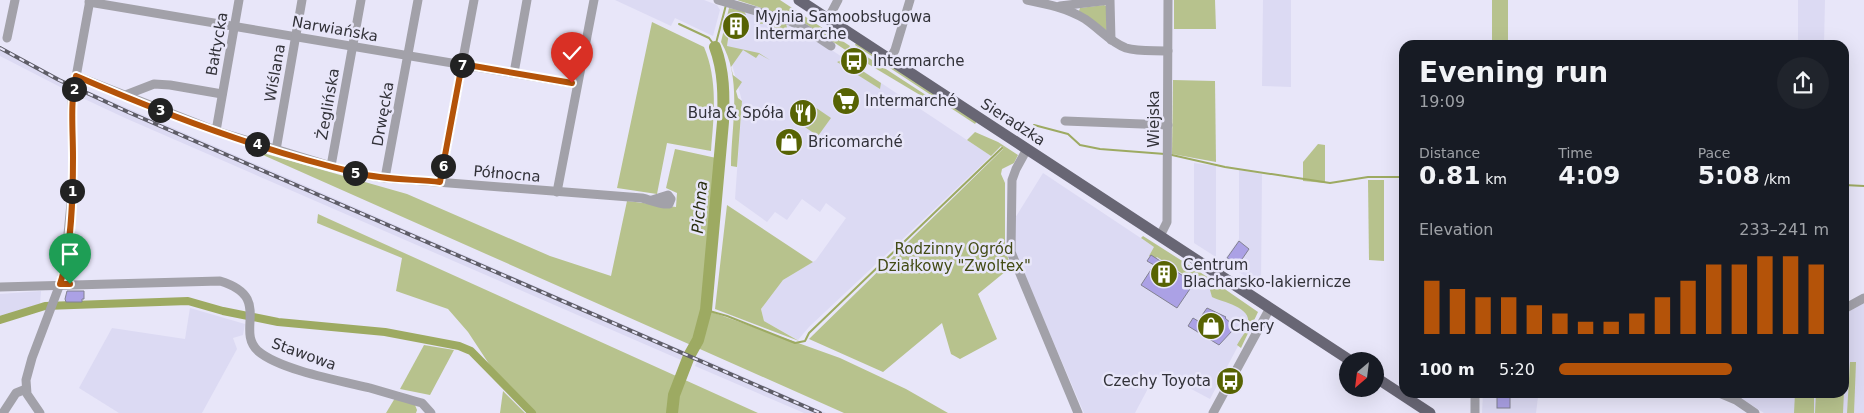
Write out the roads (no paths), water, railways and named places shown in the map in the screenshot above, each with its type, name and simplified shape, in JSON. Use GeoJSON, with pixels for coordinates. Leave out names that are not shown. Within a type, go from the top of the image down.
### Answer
{"type":"FeatureCollection","features":[{"type":"Feature","properties":{"kind":"main road","name":"Sieradzka"},"geometry":{"type":"LineString","coordinates":[[799,0],[1339,353]]}},
{"type":"Feature","properties":{"kind":"main road"},"geometry":{"type":"LineString","coordinates":[[1384,383],[1399,393]]}},
{"type":"Feature","properties":{"kind":"main road"},"geometry":{"type":"LineString","coordinates":[[1407,398],[1430,413]]}},
{"type":"Feature","properties":{"kind":"street"},"geometry":{"type":"LineString","coordinates":[[7,38],[15,0]]}},
{"type":"Feature","properties":{"kind":"street","name":"Bałtycka"},"geometry":{"type":"LineString","coordinates":[[216,131],[239,0]]}},
{"type":"Feature","properties":{"kind":"street","name":"Wiślana"},"geometry":{"type":"LineString","coordinates":[[276,150],[302,0]]}},
{"type":"Feature","properties":{"kind":"street","name":"Żeglińska"},"geometry":{"type":"LineString","coordinates":[[331,166],[361,0]]}},
{"type":"Feature","properties":{"kind":"street","name":"Drwęcka"},"geometry":{"type":"LineString","coordinates":[[385,178],[418,0]]}},
{"type":"Feature","properties":{"kind":"street"},"geometry":{"type":"LineString","coordinates":[[440,182],[474,0]]}},
{"type":"Feature","properties":{"kind":"street"},"geometry":{"type":"LineString","coordinates":[[514,73],[527,0]]}},
{"type":"Feature","properties":{"kind":"street"},"geometry":{"type":"LineString","coordinates":[[557,192],[594,0]]}},
{"type":"Feature","properties":{"kind":"street"},"geometry":{"type":"LineString","coordinates":[[719,0],[796,24],[830,46]]}},
{"type":"Feature","properties":{"kind":"street"},"geometry":{"type":"LineString","coordinates":[[828,19],[838,0]]}},
{"type":"Feature","properties":{"kind":"street"},"geometry":{"type":"LineString","coordinates":[[890,59],[895,50],[910,0]]}},
{"type":"Feature","properties":{"kind":"street"},"geometry":{"type":"LineString","coordinates":[[1027,0],[1057,6],[1086,20],[1111,40],[1136,50],[1168,50]]}},
{"type":"Feature","properties":{"kind":"street"},"geometry":{"type":"LineString","coordinates":[[1057,6],[1110,0],[1111,40]]}},
{"type":"Feature","properties":{"kind":"street","name":"Wiejska"},"geometry":{"type":"LineString","coordinates":[[1160,236],[1168,222],[1168,0]]}},
{"type":"Feature","properties":{"kind":"street"},"geometry":{"type":"LineString","coordinates":[[40,413],[30,400],[26,389],[32,358],[54,301],[65,265],[73,182],[72,106],[90,1]]}},
{"type":"Feature","properties":{"kind":"street","name":"Narwiańska"},"geometry":{"type":"LineString","coordinates":[[90,1],[577,84]]}},
{"type":"Feature","properties":{"kind":"street","name":"Północna"},"geometry":{"type":"LineString","coordinates":[[76,76],[216,131],[357,174],[385,178],[652,200]]}},
{"type":"Feature","properties":{"kind":"street","name":"Bałtycka"},"geometry":{"type":"LineString","coordinates":[[123,96],[154,84],[222,94]]}},
{"type":"Feature","properties":{"kind":"street"},"geometry":{"type":"LineString","coordinates":[[1065,121],[1168,124]]}},
{"type":"Feature","properties":{"kind":"street"},"geometry":{"type":"LineString","coordinates":[[1027,149],[1012,180],[1011,252],[1078,413]]}},
{"type":"Feature","properties":{"kind":"street","name":"Stawowa"},"geometry":{"type":"LineString","coordinates":[[0,287],[220,281],[229,284],[248,299],[251,313],[251,339],[254,346],[274,360],[320,376],[422,403],[431,413]]}},
{"type":"Feature","properties":{"kind":"street"},"geometry":{"type":"LineString","coordinates":[[1849,306],[1864,298]]}},
{"type":"Feature","properties":{"kind":"street"},"geometry":{"type":"LineString","coordinates":[[1213,413],[1270,308]]}},
{"type":"Feature","properties":{"kind":"street"},"geometry":{"type":"LineString","coordinates":[[2,413],[16,392],[26,389]]}},
{"type":"Feature","properties":{"kind":"street"},"geometry":{"type":"LineString","coordinates":[[1475,398],[1475,413]]}},
{"type":"Feature","properties":{"kind":"street"},"geometry":{"type":"LineString","coordinates":[[1739,398],[1755,413]]}},
{"type":"Feature","properties":{"kind":"waterway","name":"Pichna"},"geometry":{"type":"LineString","coordinates":[[715,47],[726,5]]}},
{"type":"Feature","properties":{"kind":"waterway"},"geometry":{"type":"LineString","coordinates":[[679,24],[709,38],[715,46]]}},
{"type":"Feature","properties":{"kind":"waterway","name":"Pichna"},"geometry":{"type":"LineString","coordinates":[[672,413],[674,395],[689,356],[698,340],[706,310],[723,122],[723,84],[715,47]]}},
{"type":"Feature","properties":{"kind":"waterway"},"geometry":{"type":"LineString","coordinates":[[1034,125],[1068,134],[1080,145],[1100,149],[1165,154]]}},
{"type":"Feature","properties":{"kind":"waterway"},"geometry":{"type":"LineString","coordinates":[[706,310],[727,316],[795,343],[805,341],[809,333],[1002,148]]}},
{"type":"Feature","properties":{"kind":"waterway"},"geometry":{"type":"LineString","coordinates":[[1172,155],[1225,167],[1330,183],[1368,177],[1399,177]]}},
{"type":"Feature","properties":{"kind":"waterway"},"geometry":{"type":"LineString","coordinates":[[1849,185],[1864,186]]}},
{"type":"Feature","properties":{"kind":"waterway"},"geometry":{"type":"LineString","coordinates":[[0,320],[45,306],[188,301],[223,311],[278,322],[385,332],[459,346],[471,351],[532,413]]}},
{"type":"Feature","properties":{"kind":"railway"},"geometry":{"type":"LineString","coordinates":[[0,48],[59,80],[128,112],[820,413]]}},
{"type":"Feature","properties":{"kind":"place","name":"Myjnia Samoobsługowa Intermarche"},"geometry":{"type":"Point","coordinates":[736,26]}},
{"type":"Feature","properties":{"kind":"place","name":"Intermarche"},"geometry":{"type":"Point","coordinates":[854,61]}},
{"type":"Feature","properties":{"kind":"place","name":"Intermarché"},"geometry":{"type":"Point","coordinates":[846,101]}},
{"type":"Feature","properties":{"kind":"place","name":"Buła & Spóła"},"geometry":{"type":"Point","coordinates":[803,113]}},
{"type":"Feature","properties":{"kind":"place","name":"Bricomarché"},"geometry":{"type":"Point","coordinates":[789,142]}},
{"type":"Feature","properties":{"kind":"place","name":"Centrum Blacharsko-lakiernicze"},"geometry":{"type":"Point","coordinates":[1164,274]}},
{"type":"Feature","properties":{"kind":"place","name":"Chery"},"geometry":{"type":"Point","coordinates":[1211,326]}},
{"type":"Feature","properties":{"kind":"place","name":"Czechy Toyota"},"geometry":{"type":"Point","coordinates":[1230,381]}},
{"type":"Feature","properties":{"kind":"park label","name":"Rodzinny Ogród Działkowy \"Zwoltex\""},"geometry":{"type":"Point","coordinates":[954,258]}}]}
